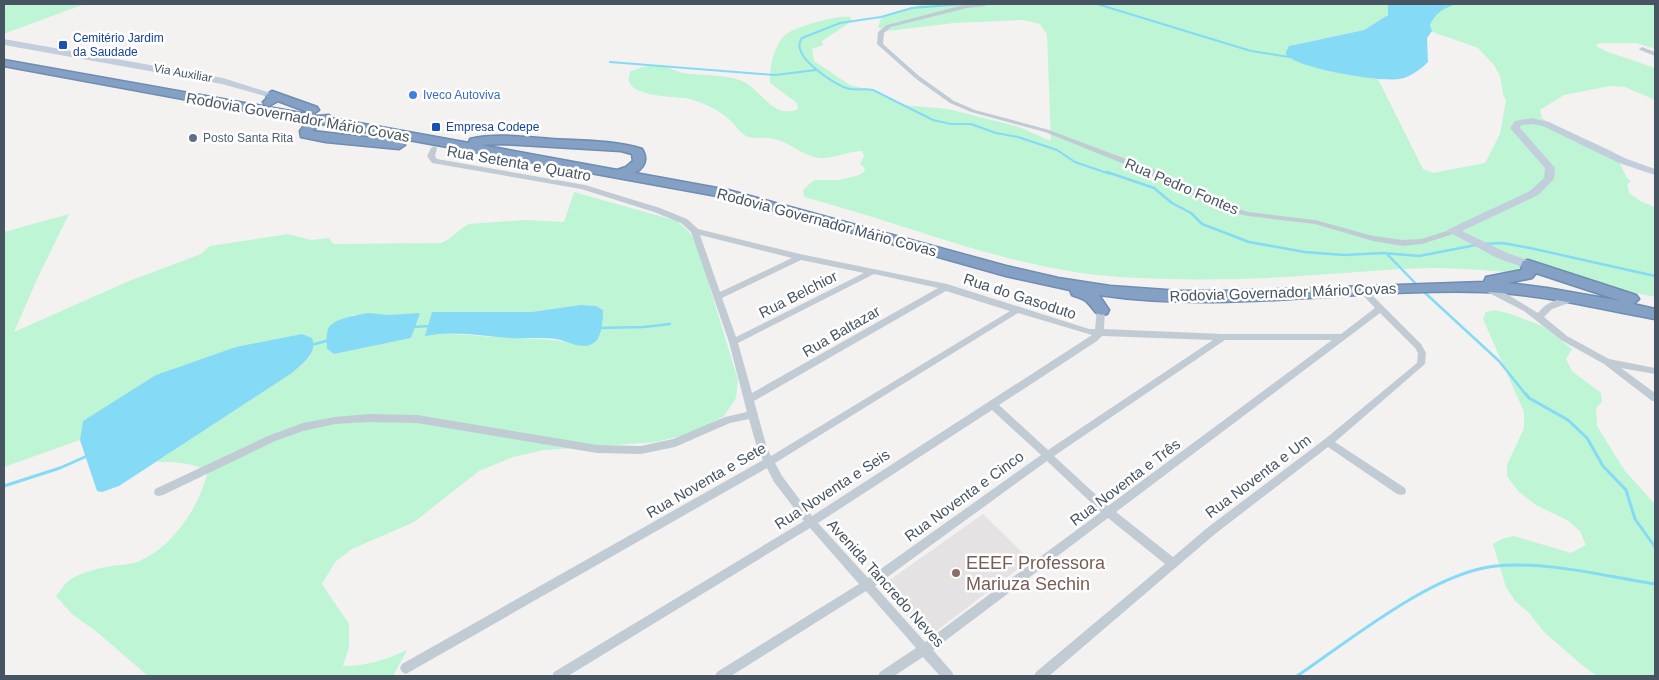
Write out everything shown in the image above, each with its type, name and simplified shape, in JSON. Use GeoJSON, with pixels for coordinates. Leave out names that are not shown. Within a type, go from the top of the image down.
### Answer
{"type":"FeatureCollection","features":[{"type":"Feature","properties":{"kind":"highway","name":"Rodovia Governador Mário Covas"},"geometry":{"type":"LineString","coordinates":[[4,58],[271,99],[328,118],[349,118],[614,175],[728,194],[1044,280],[1097,289],[1150,295],[1217,297],[1486,284],[1575,298],[1655,314]]}},
{"type":"Feature","properties":{"kind":"highway","name":"Rodovia Governador Mário Covas"},"geometry":{"type":"LineString","coordinates":[[4,63],[315,115],[471,145],[634,169],[798,204],[999,264],[1096,284],[1199,290],[1417,280],[1570,290],[1655,305]]}},
{"type":"Feature","properties":{"kind":"highway"},"geometry":{"type":"LineString","coordinates":[[315,115],[307,128],[306,134],[326,138],[453,149],[502,140],[630,149],[637,152],[640,156],[640,162],[634,169],[614,175]]}},
{"type":"Feature","properties":{"kind":"highway"},"geometry":{"type":"LineString","coordinates":[[1486,284],[1522,276],[1530,270],[1528,265]]}},
{"type":"Feature","properties":{"kind":"highway"},"geometry":{"type":"LineString","coordinates":[[1528,265],[1633,300]]}},
{"type":"Feature","properties":{"kind":"highway"},"geometry":{"type":"LineString","coordinates":[[1044,280],[1092,296],[1101,310]]}},
{"type":"Feature","properties":{"kind":"highway"},"geometry":{"type":"LineString","coordinates":[[1101,310],[1104,303],[1111,300],[1150,295]]}},
{"type":"Feature","properties":{"kind":"street","name":"Rua Pedro Fontes"},"geometry":{"type":"LineString","coordinates":[[985,4],[967,6],[890,26],[881,32],[880,44],[917,77],[956,104],[1046,132],[1152,172],[1229,209],[1248,214],[1315,222],[1373,238],[1403,243],[1422,241],[1453,231],[1534,193],[1549,179],[1550,168],[1515,128],[1518,123],[1532,121],[1546,124],[1623,161],[1655,172]]}},
{"type":"Feature","properties":{"kind":"street","name":"Via Auxiliar"},"geometry":{"type":"LineString","coordinates":[[4,42],[224,81],[271,99]]}},
{"type":"Feature","properties":{"kind":"street"},"geometry":{"type":"LineString","coordinates":[[1642,49],[1655,54]]}},
{"type":"Feature","properties":{"kind":"street","name":"Rua Setenta e Quatro"},"geometry":{"type":"LineString","coordinates":[[434,148],[430,156],[435,161],[582,187],[645,205],[684,221],[695,230]]}},
{"type":"Feature","properties":{"kind":"street","name":"Rua do Gasoduto"},"geometry":{"type":"LineString","coordinates":[[695,230],[800,257],[947,287],[1080,330],[1099,333],[1223,338],[1343,338]]}},
{"type":"Feature","properties":{"kind":"street","name":"Avenida Tancredo Neves"},"geometry":{"type":"LineString","coordinates":[[695,230],[733,342],[762,448],[778,479],[811,522],[948,676]]}},
{"type":"Feature","properties":{"kind":"street"},"geometry":{"type":"LineString","coordinates":[[1453,231],[1501,255],[1528,265]]}},
{"type":"Feature","properties":{"kind":"street"},"geometry":{"type":"LineString","coordinates":[[718,296],[800,257]]}},
{"type":"Feature","properties":{"kind":"street","name":"Rua Belchior"},"geometry":{"type":"LineString","coordinates":[[733,342],[874,271]]}},
{"type":"Feature","properties":{"kind":"street"},"geometry":{"type":"LineString","coordinates":[[1486,284],[1539,318],[1564,338],[1606,362],[1655,398]]}},
{"type":"Feature","properties":{"kind":"street","name":"Rua Baltazar"},"geometry":{"type":"LineString","coordinates":[[750,399],[947,287]]}},
{"type":"Feature","properties":{"kind":"street","name":"Rua Noventa e Um"},"geometry":{"type":"LineString","coordinates":[[1040,676],[1211,530],[1328,442],[1421,364],[1422,353],[1418,346],[1362,290]]}},
{"type":"Feature","properties":{"kind":"street"},"geometry":{"type":"LineString","coordinates":[[1539,318],[1542,311],[1550,306],[1575,298]]}},
{"type":"Feature","properties":{"kind":"street","name":"Rua Noventa e Três"},"geometry":{"type":"LineString","coordinates":[[884,676],[925,649],[1380,309]]}},
{"type":"Feature","properties":{"kind":"street","name":"Rua Noventa e Sete"},"geometry":{"type":"LineString","coordinates":[[406,668],[769,462],[1017,310]]}},
{"type":"Feature","properties":{"kind":"street"},"geometry":{"type":"LineString","coordinates":[[1099,333],[1101,310]]}},
{"type":"Feature","properties":{"kind":"street","name":"Rua Noventa e Seis"},"geometry":{"type":"LineString","coordinates":[[558,676],[811,522],[1094,339],[1099,333]]}},
{"type":"Feature","properties":{"kind":"street","name":"Rua Noventa e Cinco"},"geometry":{"type":"LineString","coordinates":[[721,676],[868,584],[1046,456],[1223,338]]}},
{"type":"Feature","properties":{"kind":"street"},"geometry":{"type":"LineString","coordinates":[[1606,362],[1655,371]]}},
{"type":"Feature","properties":{"kind":"street"},"geometry":{"type":"LineString","coordinates":[[992,404],[1046,456],[1109,512],[1172,564]]}},
{"type":"Feature","properties":{"kind":"street"},"geometry":{"type":"LineString","coordinates":[[159,492],[289,431],[344,420],[393,417],[597,449],[640,450],[675,443],[723,422],[753,414]]}},
{"type":"Feature","properties":{"kind":"street"},"geometry":{"type":"LineString","coordinates":[[1328,442],[1401,491]]}},
{"type":"Feature","properties":{"kind":"shaded area","name":"EEEF Professora Mariuza Sechin"},"geometry":{"type":"Polygon","coordinates":[[[983,514],[1030,560],[927,638],[881,586],[983,514]]]}},
{"type":"Feature","properties":{"kind":"green space"},"geometry":{"type":"Polygon","coordinates":[[[4,4],[80,4],[82,5],[4,33],[4,4]]]}},
{"type":"Feature","properties":{"kind":"green space"},"geometry":{"type":"Polygon","coordinates":[[[923,4],[1388,4],[1388,15],[1364,30],[1293,45],[1287,49],[1321,69],[1378,79],[1423,169],[1433,173],[1485,163],[1500,134],[1506,101],[1500,76],[1494,65],[1478,48],[1430,31],[1430,25],[1437,13],[1456,4],[1655,4],[1655,49],[1636,43],[1600,43],[1596,46],[1655,68],[1655,100],[1625,87],[1610,86],[1564,95],[1540,110],[1542,118],[1548,122],[1612,151],[1631,182],[1627,184],[1629,193],[1642,202],[1655,207],[1655,297],[1547,277],[1464,269],[1409,269],[1275,278],[1197,279],[1119,277],[1038,265],[999,256],[804,197],[803,190],[814,180],[839,180],[864,172],[865,168],[860,164],[864,156],[862,151],[827,158],[814,157],[775,139],[746,136],[726,116],[711,107],[690,99],[640,91],[632,86],[629,80],[631,71],[653,66],[664,67],[683,73],[738,79],[751,86],[775,108],[782,111],[798,109],[797,103],[770,83],[773,58],[780,40],[796,29],[805,26],[835,18],[850,17],[852,21],[822,41],[823,45],[812,49],[814,61],[850,85],[870,90],[902,105],[948,109],[1019,127],[1051,141],[1047,34],[1040,24],[1023,20],[954,23],[887,31],[878,27],[882,16],[923,4]]]}},
{"type":"Feature","properties":{"kind":"green space"},"geometry":{"type":"Polygon","coordinates":[[[574,192],[677,221],[690,233],[697,245],[738,380],[736,398],[724,416],[692,433],[656,442],[544,450],[513,457],[479,471],[414,522],[352,549],[335,562],[322,584],[349,624],[349,647],[343,666],[376,662],[407,650],[393,676],[148,676],[97,632],[72,614],[56,596],[75,577],[101,568],[137,562],[150,556],[172,538],[190,514],[203,488],[207,475],[204,469],[192,465],[156,462],[292,373],[309,357],[313,345],[302,334],[278,339],[83,421],[80,440],[4,467],[4,232],[69,214],[14,332],[129,281],[201,254],[210,246],[288,234],[311,240],[329,238],[333,244],[441,243],[469,224],[525,220],[564,222],[574,192]],[[581,305],[531,312],[432,312],[426,335],[458,334],[547,339],[583,347],[601,322],[603,310],[596,306],[581,305]],[[419,314],[352,315],[327,349],[334,354],[411,338],[419,314]]]}},
{"type":"Feature","properties":{"kind":"green space"},"geometry":{"type":"Polygon","coordinates":[[[1494,310],[1511,314],[1544,327],[1572,349],[1566,359],[1572,371],[1601,393],[1602,402],[1596,408],[1597,426],[1625,471],[1655,504],[1655,676],[1597,676],[1544,632],[1529,613],[1515,601],[1506,587],[1493,544],[1502,539],[1514,536],[1571,553],[1586,545],[1580,531],[1567,520],[1536,505],[1518,491],[1507,476],[1507,465],[1524,428],[1524,412],[1483,319],[1486,312],[1494,310]]]}},
{"type":"Feature","properties":{"kind":"water"},"geometry":{"type":"Polygon","coordinates":[[[1388,4],[1456,4],[1440,12],[1432,21],[1430,25],[1432,31],[1427,38],[1428,62],[1411,75],[1399,79],[1358,76],[1323,70],[1294,60],[1286,55],[1289,46],[1364,30],[1388,15],[1388,4]]]}},
{"type":"Feature","properties":{"kind":"water"},"geometry":{"type":"Polygon","coordinates":[[[581,305],[596,306],[603,310],[600,334],[595,342],[588,346],[579,346],[550,338],[510,338],[457,333],[425,336],[432,312],[531,312],[581,305]]]}},
{"type":"Feature","properties":{"kind":"water"},"geometry":{"type":"Polygon","coordinates":[[[368,313],[389,315],[420,313],[411,338],[334,354],[327,349],[327,333],[331,325],[346,318],[368,313]]]}},
{"type":"Feature","properties":{"kind":"water"},"geometry":{"type":"Polygon","coordinates":[[[302,334],[312,338],[313,349],[308,358],[292,373],[119,486],[102,492],[97,491],[80,440],[83,421],[156,375],[236,347],[302,334]]]}},
{"type":"Feature","properties":{"kind":"waterway"},"geometry":{"type":"LineString","coordinates":[[964,4],[912,8],[881,17],[840,23],[802,38],[801,52],[814,68],[846,88],[873,90],[933,120],[951,124],[971,124],[996,133],[1018,137],[1057,150],[1075,162],[1110,174]]}},
{"type":"Feature","properties":{"kind":"waterway"},"geometry":{"type":"LineString","coordinates":[[1097,4],[1251,51],[1289,57]]}},
{"type":"Feature","properties":{"kind":"waterway"},"geometry":{"type":"LineString","coordinates":[[610,62],[775,75],[816,70]]}},
{"type":"Feature","properties":{"kind":"waterway"},"geometry":{"type":"LineString","coordinates":[[1107,172],[1154,188],[1172,203],[1191,213],[1202,224],[1249,242],[1305,252],[1344,255],[1383,253],[1419,256],[1476,245]]}},
{"type":"Feature","properties":{"kind":"waterway"},"geometry":{"type":"LineString","coordinates":[[1484,244],[1502,243],[1530,248],[1655,276]]}},
{"type":"Feature","properties":{"kind":"waterway"},"geometry":{"type":"LineString","coordinates":[[1388,255],[1417,285]]}},
{"type":"Feature","properties":{"kind":"waterway"},"geometry":{"type":"LineString","coordinates":[[1423,291],[1499,361],[1527,396]]}},
{"type":"Feature","properties":{"kind":"waterway"},"geometry":{"type":"LineString","coordinates":[[597,328],[644,327],[670,324]]}},
{"type":"Feature","properties":{"kind":"waterway"},"geometry":{"type":"LineString","coordinates":[[412,327],[431,326]]}},
{"type":"Feature","properties":{"kind":"waterway"},"geometry":{"type":"LineString","coordinates":[[311,345],[330,340]]}},
{"type":"Feature","properties":{"kind":"waterway"},"geometry":{"type":"LineString","coordinates":[[1526,394],[1529,398],[1568,420],[1587,438],[1603,466],[1626,490],[1635,519],[1655,547]]}},
{"type":"Feature","properties":{"kind":"waterway"},"geometry":{"type":"LineString","coordinates":[[4,486],[60,468],[87,456]]}},
{"type":"Feature","properties":{"kind":"waterway"},"geometry":{"type":"LineString","coordinates":[[1297,676],[1392,610],[1419,594],[1471,571],[1496,566],[1516,565],[1556,567],[1655,584]]}},
{"type":"Feature","properties":{"kind":"place","name":"Cemitério Jardim da Saudade"},"geometry":{"type":"Point","coordinates":[63,45]}},
{"type":"Feature","properties":{"kind":"place","name":"Iveco Autoviva"},"geometry":{"type":"Point","coordinates":[413,95]}},
{"type":"Feature","properties":{"kind":"place","name":"Empresa Codepe"},"geometry":{"type":"Point","coordinates":[436,127]}},
{"type":"Feature","properties":{"kind":"place","name":"Posto Santa Rita"},"geometry":{"type":"Point","coordinates":[193,138]}},
{"type":"Feature","properties":{"kind":"place","name":"EEEF Professora Mariuza Sechin"},"geometry":{"type":"Point","coordinates":[956,573]}}]}
